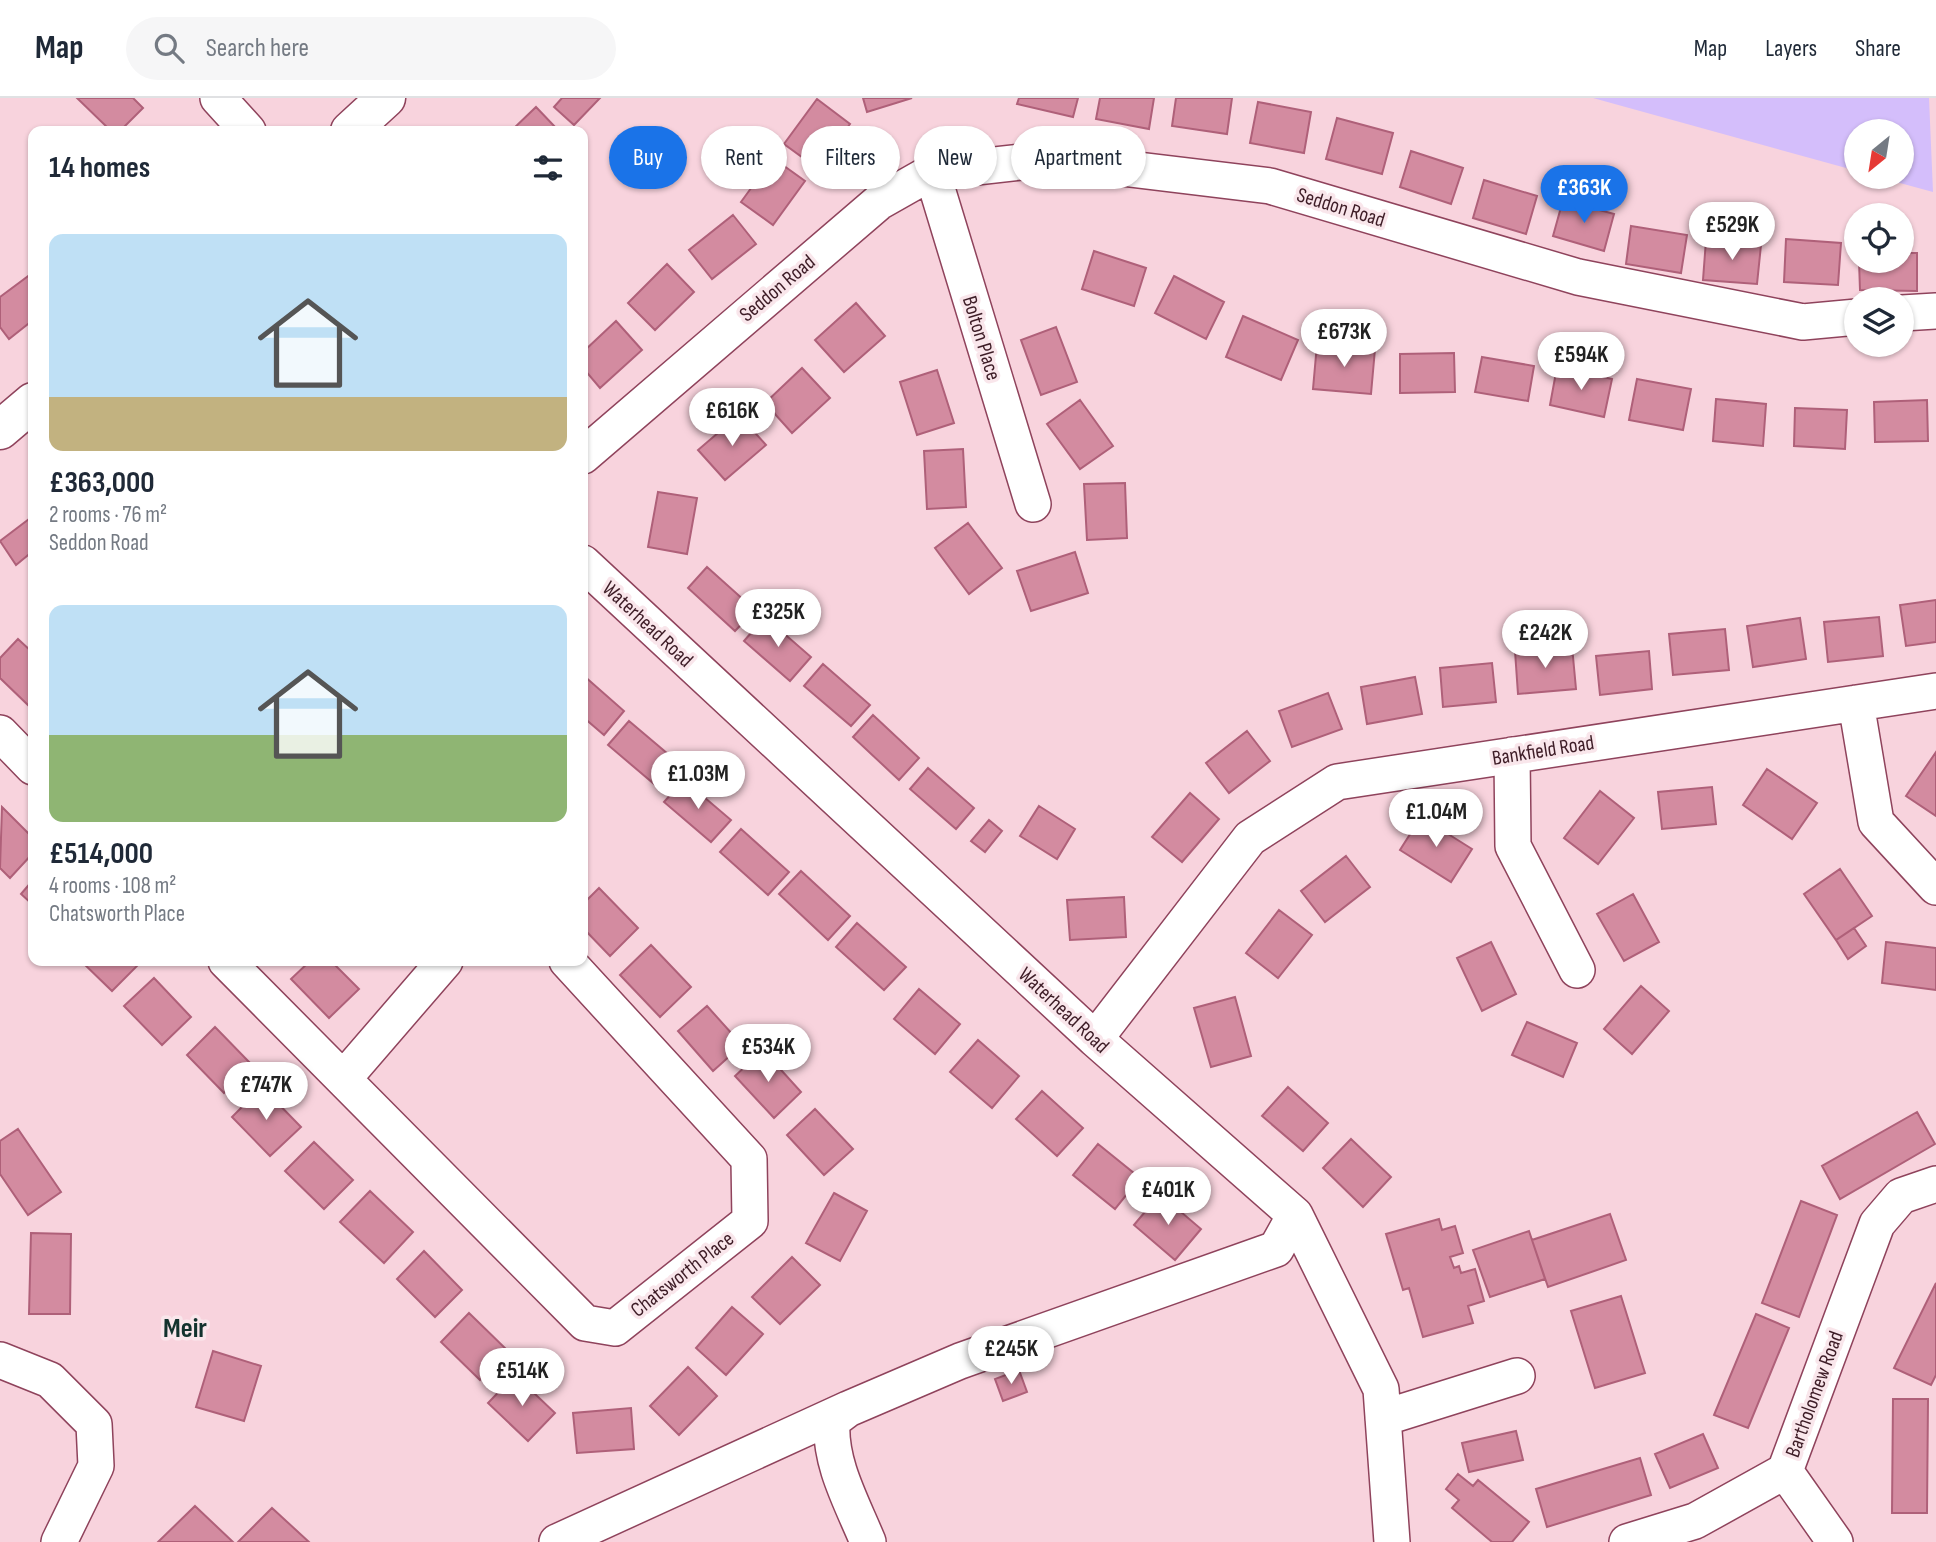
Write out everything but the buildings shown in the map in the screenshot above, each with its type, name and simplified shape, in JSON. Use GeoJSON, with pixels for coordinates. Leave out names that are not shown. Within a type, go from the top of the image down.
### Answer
{"type":"FeatureCollection","features":[{"type":"Feature","properties":{"kind":"highway"},"geometry":{"type":"LineString","coordinates":[[355,126],[386,98]]}},
{"type":"Feature","properties":{"kind":"highway"},"geometry":{"type":"LineString","coordinates":[[0,430],[28,406]]}},
{"type":"Feature","properties":{"kind":"street"},"geometry":{"type":"LineString","coordinates":[[218,98],[243,126]]}},
{"type":"Feature","properties":{"kind":"street","name":"Seddon Road"},"geometry":{"type":"LineString","coordinates":[[997,165],[1047,159],[1270,186],[1578,277],[1803,322],[1844,318]]}},
{"type":"Feature","properties":{"kind":"street","name":"Seddon Road"},"geometry":{"type":"LineString","coordinates":[[588,452],[879,202],[914,182]]}},
{"type":"Feature","properties":{"kind":"street","name":"Bolton Place"},"geometry":{"type":"LineString","coordinates":[[937,189],[1033,503]]}},
{"type":"Feature","properties":{"kind":"street"},"geometry":{"type":"LineString","coordinates":[[1914,312],[1936,311]]}},
{"type":"Feature","properties":{"kind":"street","name":"Waterhead Road"},"geometry":{"type":"LineString","coordinates":[[588,568],[1095,1039],[1295,1215],[1381,1389],[1392,1542]]}},
{"type":"Feature","properties":{"kind":"street","name":"Bankfield Road"},"geometry":{"type":"LineString","coordinates":[[1095,1039],[1250,838],[1337,782],[1936,691]]}},
{"type":"Feature","properties":{"kind":"street"},"geometry":{"type":"LineString","coordinates":[[1856,703],[1876,822],[1936,887]]}},
{"type":"Feature","properties":{"kind":"street"},"geometry":{"type":"LineString","coordinates":[[0,733],[28,762]]}},
{"type":"Feature","properties":{"kind":"street"},"geometry":{"type":"LineString","coordinates":[[1512,755],[1513,846],[1577,970]]}},
{"type":"Feature","properties":{"kind":"street","name":"Chatsworth Place"},"geometry":{"type":"LineString","coordinates":[[231,966],[585,1323],[615,1328],[750,1221],[749,1159],[572,966]]}},
{"type":"Feature","properties":{"kind":"street"},"geometry":{"type":"LineString","coordinates":[[344,1079],[441,966]]}},
{"type":"Feature","properties":{"kind":"street","name":"Bartholomew Road"},"geometry":{"type":"LineString","coordinates":[[1627,1542],[1695,1521],[1785,1471],[1877,1224],[1901,1196],[1936,1184]]}},
{"type":"Feature","properties":{"kind":"street"},"geometry":{"type":"LineString","coordinates":[[557,1542],[848,1409],[960,1361],[1276,1249],[1295,1215]]}},
{"type":"Feature","properties":{"kind":"street"},"geometry":{"type":"LineString","coordinates":[[0,1360],[50,1380],[94,1424],[96,1466],[59,1542]]}},
{"type":"Feature","properties":{"kind":"street"},"geometry":{"type":"LineString","coordinates":[[1383,1418],[1517,1376]]}},
{"type":"Feature","properties":{"kind":"street"},"geometry":{"type":"LineString","coordinates":[[848,1409],[832,1421],[831,1438],[835,1463],[868,1542]]}},
{"type":"Feature","properties":{"kind":"street"},"geometry":{"type":"LineString","coordinates":[[1785,1471],[1835,1542]]}},
{"type":"Feature","properties":{"kind":"shaded area"},"geometry":{"type":"Polygon","coordinates":[[[1593,98],[1929,98],[1933,192],[1914,187],[1914,119],[1844,119],[1844,167],[1593,98]]]}},
{"type":"Feature","properties":{"kind":"district","name":"Meir"},"geometry":{"type":"Point","coordinates":[185,1327]}}]}
